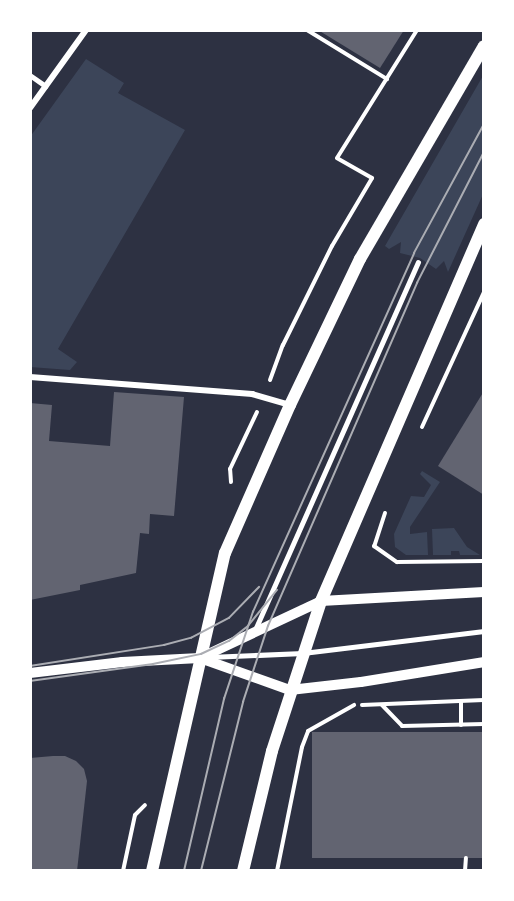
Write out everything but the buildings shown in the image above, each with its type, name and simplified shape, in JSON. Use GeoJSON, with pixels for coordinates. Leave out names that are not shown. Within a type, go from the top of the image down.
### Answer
{"type":"FeatureCollection","features":[{"type":"Feature","properties":{"kind":"main road"},"geometry":{"type":"LineString","coordinates":[[152,871],[225,553],[290,405],[360,259],[439,119],[484,46]]}},
{"type":"Feature","properties":{"kind":"main road"},"geometry":{"type":"LineString","coordinates":[[243,871],[272,751],[290,690],[321,601],[484,224]]}},
{"type":"Feature","properties":{"kind":"street"},"geometry":{"type":"LineString","coordinates":[[30,108],[86,30]]}},
{"type":"Feature","properties":{"kind":"street"},"geometry":{"type":"LineString","coordinates":[[30,377],[264,397],[290,405]]}},
{"type":"Feature","properties":{"kind":"street"},"geometry":{"type":"LineString","coordinates":[[200,658],[321,601],[484,592]]}},
{"type":"Feature","properties":{"kind":"street"},"geometry":{"type":"LineString","coordinates":[[30,673],[122,662],[200,658],[290,690],[361,682],[484,662]]}},
{"type":"Feature","properties":{"kind":"lane"},"geometry":{"type":"LineString","coordinates":[[30,75],[46,86]]}},
{"type":"Feature","properties":{"kind":"lane"},"geometry":{"type":"LineString","coordinates":[[254,632],[418,263]]}},
{"type":"Feature","properties":{"kind":"lane"},"geometry":{"type":"LineString","coordinates":[[200,658],[303,653],[484,631]]}},
{"type":"Feature","properties":{"kind":"path"},"geometry":{"type":"LineString","coordinates":[[307,30],[387,79]]}},
{"type":"Feature","properties":{"kind":"path"},"geometry":{"type":"LineString","coordinates":[[230,469],[264,397],[283,345],[332,246],[372,178],[337,158],[417,30]]}},
{"type":"Feature","properties":{"kind":"path"},"geometry":{"type":"LineString","coordinates":[[422,428],[484,291]]}},
{"type":"Feature","properties":{"kind":"path"},"geometry":{"type":"LineString","coordinates":[[388,503],[374,546],[398,562],[484,561]]}},
{"type":"Feature","properties":{"kind":"path"},"geometry":{"type":"LineString","coordinates":[[277,871],[302,747],[308,731],[354,705],[484,700]]}},
{"type":"Feature","properties":{"kind":"path"},"geometry":{"type":"LineString","coordinates":[[461,702],[461,725]]}},
{"type":"Feature","properties":{"kind":"path"},"geometry":{"type":"LineString","coordinates":[[381,704],[402,726],[484,724]]}},
{"type":"Feature","properties":{"kind":"path"},"geometry":{"type":"LineString","coordinates":[[123,871],[135,815]]}},
{"type":"Feature","properties":{"kind":"path"},"geometry":{"type":"LineString","coordinates":[[465,871],[466,858]]}},
{"type":"Feature","properties":{"kind":"shaded area"},"geometry":{"type":"Polygon","coordinates":[[[86,59],[124,83],[118,93],[185,130],[58,349],[77,362],[70,370],[30,367],[30,137],[86,59]]]}},
{"type":"Feature","properties":{"kind":"shaded area"},"geometry":{"type":"Polygon","coordinates":[[[484,74],[484,192],[448,272],[444,261],[436,269],[420,258],[400,253],[401,242],[389,249],[385,246],[484,74]]]}},
{"type":"Feature","properties":{"kind":"shaded area"},"geometry":{"type":"Polygon","coordinates":[[[422,471],[440,482],[410,527],[410,534],[427,532],[428,555],[406,555],[395,547],[394,534],[411,496],[424,497],[431,485],[420,474],[422,471]]]}},
{"type":"Feature","properties":{"kind":"shaded area"},"geometry":{"type":"Polygon","coordinates":[[[454,528],[467,547],[480,555],[460,555],[459,551],[451,551],[451,555],[433,555],[432,529],[454,528]]]}},
{"type":"Feature","properties":{"kind":"tram line"},"geometry":{"type":"LineString","coordinates":[[184,871],[224,699],[253,612],[414,253],[484,124]]}},
{"type":"Feature","properties":{"kind":"tram line"},"geometry":{"type":"LineString","coordinates":[[201,871],[243,702],[268,626],[417,283],[484,152]]}},
{"type":"Feature","properties":{"kind":"tram line"},"geometry":{"type":"LineString","coordinates":[[30,666],[164,645],[191,638],[229,618],[259,587]]}},
{"type":"Feature","properties":{"kind":"tram line"},"geometry":{"type":"LineString","coordinates":[[30,681],[153,664],[201,654],[229,641],[248,626],[277,590]]}}]}
